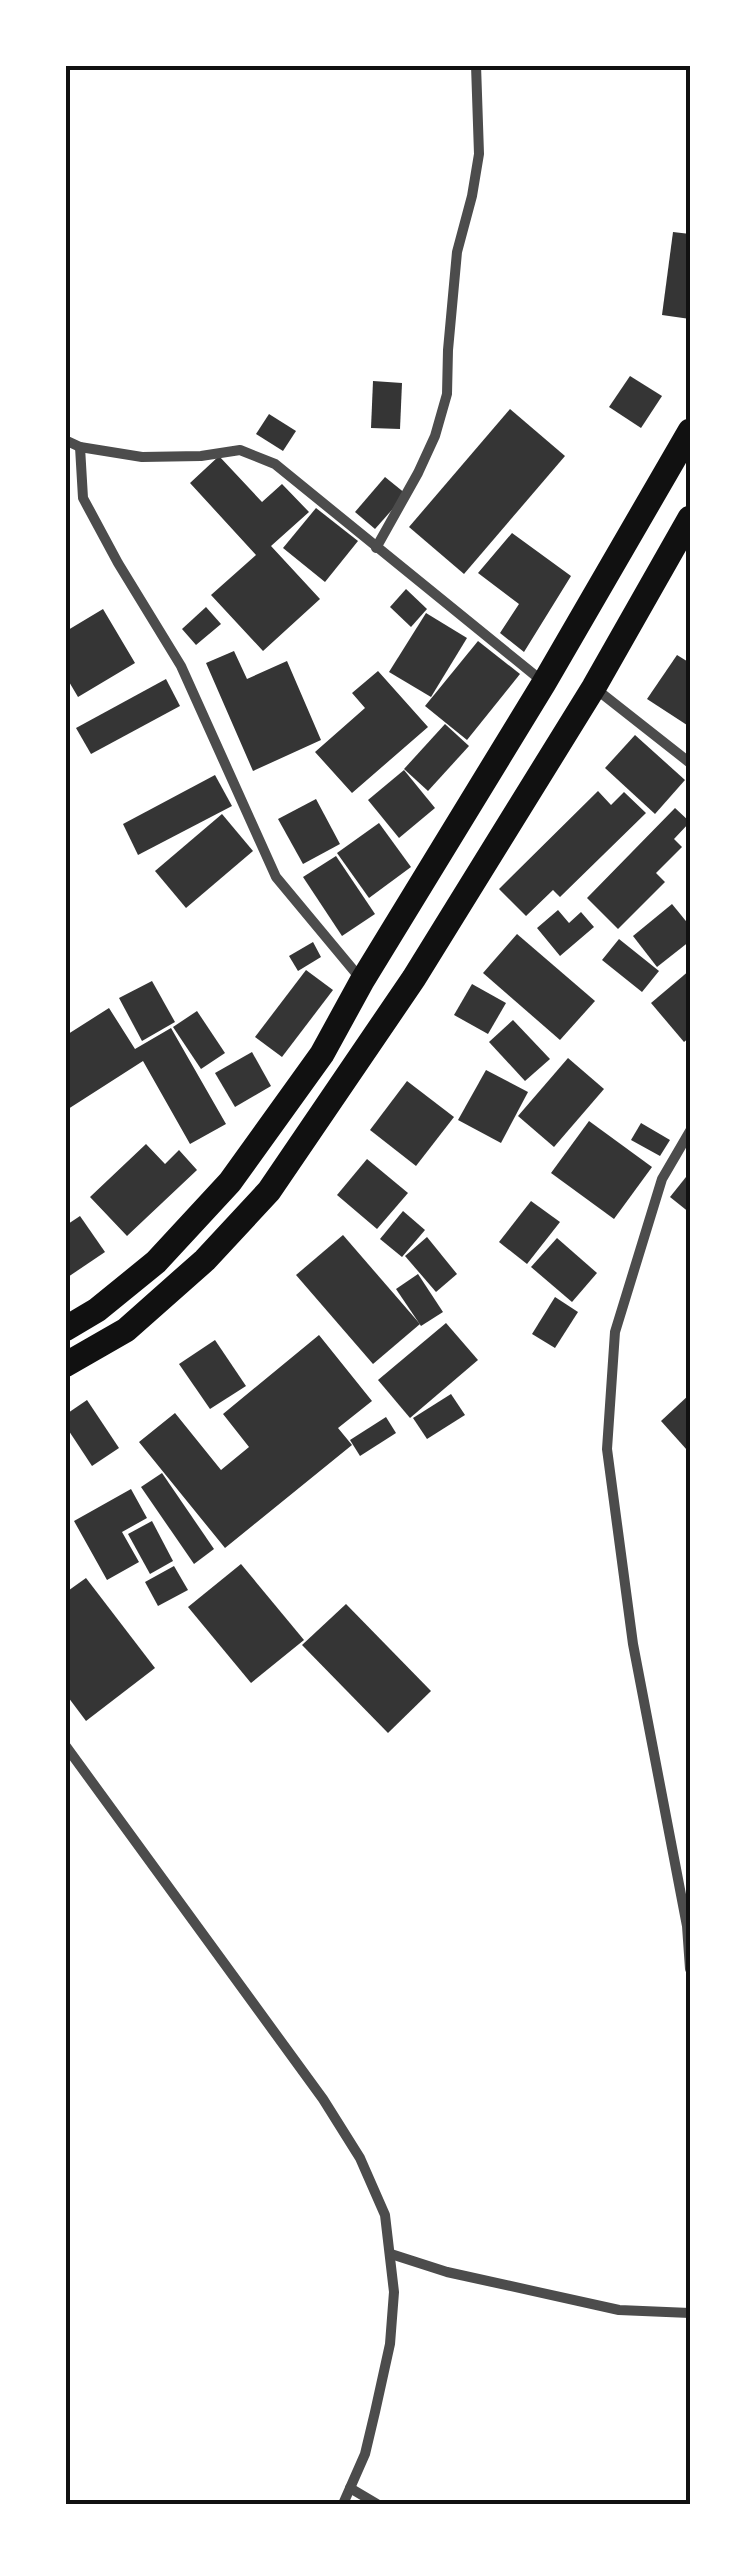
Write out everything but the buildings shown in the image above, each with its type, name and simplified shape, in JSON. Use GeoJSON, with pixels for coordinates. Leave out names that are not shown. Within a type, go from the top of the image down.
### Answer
{"type":"FeatureCollection","features":[{"type":"Feature","properties":{"kind":"main road"},"geometry":{"type":"LineString","coordinates":[[65,1330],[97,1310],[156,1262],[230,1182],[322,1054],[690,431]]}},
{"type":"Feature","properties":{"kind":"main road"},"geometry":{"type":"LineString","coordinates":[[65,1365],[126,1330],[205,1260],[268,1191],[414,978],[594,687],[690,518]]}},
{"type":"Feature","properties":{"kind":"street"},"geometry":{"type":"LineString","coordinates":[[376,548],[418,474],[435,436],[447,394],[457,252],[479,154],[476,65]]}},
{"type":"Feature","properties":{"kind":"street"},"geometry":{"type":"LineString","coordinates":[[65,440],[80,447],[142,457],[201,456],[240,450],[275,464],[544,683]]}},
{"type":"Feature","properties":{"kind":"street"},"geometry":{"type":"LineString","coordinates":[[80,447],[83,498],[182,666],[276,878],[362,981]]}},
{"type":"Feature","properties":{"kind":"street"},"geometry":{"type":"LineString","coordinates":[[594,687],[690,763]]}},
{"type":"Feature","properties":{"kind":"street"},"geometry":{"type":"LineString","coordinates":[[690,1131],[662,1179],[615,1332],[607,1450],[634,1644],[687,1926],[690,1969]]}},
{"type":"Feature","properties":{"kind":"street"},"geometry":{"type":"LineString","coordinates":[[65,1745],[323,2099],[360,2158],[385,2214],[394,2292],[390,2344],[365,2454],[342,2504]]}},
{"type":"Feature","properties":{"kind":"street"},"geometry":{"type":"LineString","coordinates":[[391,2254],[447,2272],[619,2310],[690,2313]]}},
{"type":"Feature","properties":{"kind":"street"},"geometry":{"type":"LineString","coordinates":[[350,2488],[378,2504]]}}]}
